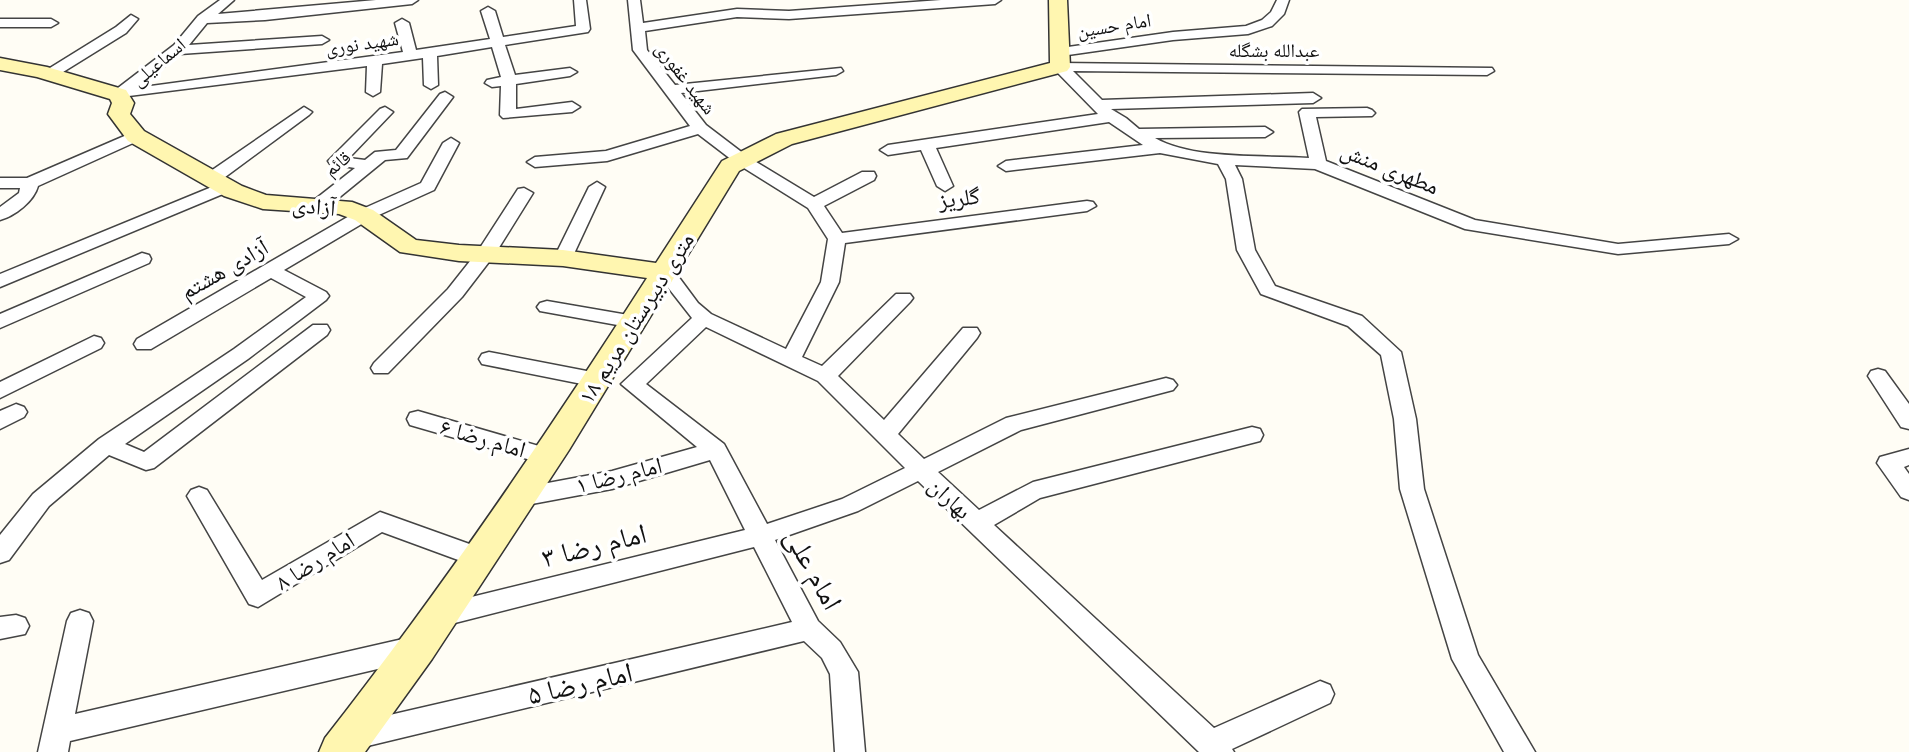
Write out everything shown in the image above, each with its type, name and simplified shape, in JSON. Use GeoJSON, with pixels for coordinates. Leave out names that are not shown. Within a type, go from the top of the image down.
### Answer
{"type":"FeatureCollection","features":[{"type":"Feature","properties":{"kind":"street","name":"اسماعیلی"},"geometry":{"type":"LineString","coordinates":[[118,95],[175,50],[203,19],[228,0]]}},
{"type":"Feature","properties":{"kind":"street"},"geometry":{"type":"LineString","coordinates":[[203,19],[265,16],[412,0]]}},
{"type":"Feature","properties":{"kind":"street","name":"شهید نوری"},"geometry":{"type":"LineString","coordinates":[[118,95],[375,61],[583,29],[580,0]]}},
{"type":"Feature","properties":{"kind":"street","name":"شهید غفوری"},"geometry":{"type":"LineString","coordinates":[[634,0],[640,50],[700,128],[742,160]]}},
{"type":"Feature","properties":{"kind":"street"},"geometry":{"type":"LineString","coordinates":[[636,28],[737,13],[789,15],[995,0]]}},
{"type":"Feature","properties":{"kind":"street"},"geometry":{"type":"LineString","coordinates":[[1058,0],[1061,60]]}},
{"type":"Feature","properties":{"kind":"street","name":"امام حسین"},"geometry":{"type":"LineString","coordinates":[[1061,60],[1172,36],[1248,30],[1267,23],[1277,14],[1283,0]]}},
{"type":"Feature","properties":{"kind":"street"},"geometry":{"type":"LineString","coordinates":[[488,11],[509,80],[508,114],[572,107]]}},
{"type":"Feature","properties":{"kind":"street"},"geometry":{"type":"LineString","coordinates":[[50,74],[121,30],[131,19]]}},
{"type":"Feature","properties":{"kind":"street"},"geometry":{"type":"LineString","coordinates":[[0,23],[51,23]]}},
{"type":"Feature","properties":{"kind":"street"},"geometry":{"type":"LineString","coordinates":[[402,23],[411,55]]}},
{"type":"Feature","properties":{"kind":"street"},"geometry":{"type":"LineString","coordinates":[[175,50],[322,40]]}},
{"type":"Feature","properties":{"kind":"street"},"geometry":{"type":"LineString","coordinates":[[430,53],[431,85]]}},
{"type":"Feature","properties":{"kind":"street","name":"عبدالله بشگله"},"geometry":{"type":"LineString","coordinates":[[1061,60],[1487,71]]}},
{"type":"Feature","properties":{"kind":"street","name":"مطهری منش"},"geometry":{"type":"LineString","coordinates":[[1061,60],[1104,111],[1135,134],[1160,148],[1224,160],[1318,164],[1471,225],[1618,249],[1729,239]]}},
{"type":"Feature","properties":{"kind":"street","name":"۱۸ متری دبیرستان مریم"},"geometry":{"type":"LineString","coordinates":[[345,744],[443,615],[548,457],[730,166],[784,139],[1061,60]]}},
{"type":"Feature","properties":{"kind":"street"},"geometry":{"type":"LineString","coordinates":[[373,92],[375,61]]}},
{"type":"Feature","properties":{"kind":"street"},"geometry":{"type":"LineString","coordinates":[[0,64],[50,74],[118,95],[123,103],[120,114],[136,136],[30,183],[0,183]]}},
{"type":"Feature","properties":{"kind":"street"},"geometry":{"type":"LineString","coordinates":[[672,90],[836,71]]}},
{"type":"Feature","properties":{"kind":"street"},"geometry":{"type":"LineString","coordinates":[[492,83],[570,72]]}},
{"type":"Feature","properties":{"kind":"street"},"geometry":{"type":"LineString","coordinates":[[369,165],[381,155],[401,155],[445,97]]}},
{"type":"Feature","properties":{"kind":"street"},"geometry":{"type":"LineString","coordinates":[[888,150],[1104,111],[1313,98]]}},
{"type":"Feature","properties":{"kind":"street"},"geometry":{"type":"LineString","coordinates":[[0,281],[218,183],[304,112]]}},
{"type":"Feature","properties":{"kind":"street","name":"قائم"},"geometry":{"type":"LineString","coordinates":[[369,165],[336,161],[385,112]]}},
{"type":"Feature","properties":{"kind":"street"},"geometry":{"type":"LineString","coordinates":[[1318,164],[1307,112],[1367,113]]}},
{"type":"Feature","properties":{"kind":"street"},"geometry":{"type":"LineString","coordinates":[[535,162],[607,156],[700,128]]}},
{"type":"Feature","properties":{"kind":"street"},"geometry":{"type":"LineString","coordinates":[[1135,134],[1265,132]]}},
{"type":"Feature","properties":{"kind":"street","name":"آزادی"},"geometry":{"type":"LineString","coordinates":[[136,136],[218,183],[263,202],[343,207],[364,215],[409,247],[563,258],[666,272]]}},
{"type":"Feature","properties":{"kind":"street","name":"آزادی هشتم"},"geometry":{"type":"LineString","coordinates":[[144,344],[364,215],[428,186],[451,143]]}},
{"type":"Feature","properties":{"kind":"street"},"geometry":{"type":"LineString","coordinates":[[926,144],[945,186]]}},
{"type":"Feature","properties":{"kind":"street"},"geometry":{"type":"LineString","coordinates":[[1006,166],[1160,148]]}},
{"type":"Feature","properties":{"kind":"street"},"geometry":{"type":"LineString","coordinates":[[742,160],[814,204],[837,239],[830,282],[791,358]]}},
{"type":"Feature","properties":{"kind":"street"},"geometry":{"type":"LineString","coordinates":[[1224,160],[1234,179],[1246,250],[1268,290],[1355,321],[1391,352],[1405,419],[1412,489],[1466,659],[1520,752]]}},
{"type":"Feature","properties":{"kind":"street","name":"قائم"},"geometry":{"type":"LineString","coordinates":[[319,205],[369,165]]}},
{"type":"Feature","properties":{"kind":"street"},"geometry":{"type":"LineString","coordinates":[[814,204],[868,176]]}},
{"type":"Feature","properties":{"kind":"street"},"geometry":{"type":"LineString","coordinates":[[0,215],[27,195],[30,183]]}},
{"type":"Feature","properties":{"kind":"street"},"geometry":{"type":"LineString","coordinates":[[563,258],[597,187]]}},
{"type":"Feature","properties":{"kind":"street"},"geometry":{"type":"LineString","coordinates":[[381,368],[455,293],[485,254],[524,193]]}},
{"type":"Feature","properties":{"kind":"street","name":"گلریز"},"geometry":{"type":"LineString","coordinates":[[837,239],[1087,206]]}},
{"type":"Feature","properties":{"kind":"street"},"geometry":{"type":"LineString","coordinates":[[0,322],[142,259]]}},
{"type":"Feature","properties":{"kind":"street"},"geometry":{"type":"LineString","coordinates":[[0,553],[41,500],[107,445],[241,354],[319,296],[271,270]]}},
{"type":"Feature","properties":{"kind":"street","name":"بهاران"},"geometry":{"type":"LineString","coordinates":[[666,272],[691,307],[704,318],[825,376],[976,523],[1215,748]]}},
{"type":"Feature","properties":{"kind":"street"},"geometry":{"type":"LineString","coordinates":[[825,376],[903,298]]}},
{"type":"Feature","properties":{"kind":"street"},"geometry":{"type":"LineString","coordinates":[[547,307],[634,322]]}},
{"type":"Feature","properties":{"kind":"street"},"geometry":{"type":"LineString","coordinates":[[704,318],[632,384],[718,454]]}},
{"type":"Feature","properties":{"kind":"street"},"geometry":{"type":"LineString","coordinates":[[107,445],[146,462],[320,330]]}},
{"type":"Feature","properties":{"kind":"street"},"geometry":{"type":"LineString","coordinates":[[885,434],[970,333]]}},
{"type":"Feature","properties":{"kind":"street"},"geometry":{"type":"LineString","coordinates":[[0,391],[94,343]]}},
{"type":"Feature","properties":{"kind":"street"},"geometry":{"type":"LineString","coordinates":[[489,359],[597,380]]}},
{"type":"Feature","properties":{"kind":"street"},"geometry":{"type":"LineString","coordinates":[[1878,376],[1909,421]]}},
{"type":"Feature","properties":{"kind":"street","name":"امام رضا ۳"},"geometry":{"type":"LineString","coordinates":[[443,615],[760,536],[850,505],[1014,424],[1166,385]]}},
{"type":"Feature","properties":{"kind":"street","name":"امام رضا ۶"},"geometry":{"type":"LineString","coordinates":[[418,419],[548,457]]}},
{"type":"Feature","properties":{"kind":"street"},"geometry":{"type":"LineString","coordinates":[[976,523],[1033,491],[1252,435]]}},
{"type":"Feature","properties":{"kind":"street","name":"امام رضا ۱"},"geometry":{"type":"LineString","coordinates":[[521,497],[612,480],[718,454]]}},
{"type":"Feature","properties":{"kind":"street","name":"امام علی"},"geometry":{"type":"LineString","coordinates":[[718,454],[809,629],[831,650],[844,672],[850,752]]}},
{"type":"Feature","properties":{"kind":"street"},"geometry":{"type":"LineString","coordinates":[[1909,457],[1888,463],[1909,491]]}},
{"type":"Feature","properties":{"kind":"street","name":"امام رضا ۸"},"geometry":{"type":"LineString","coordinates":[[199,496],[258,596],[380,521],[480,558]]}},
{"type":"Feature","properties":{"kind":"street"},"geometry":{"type":"LineString","coordinates":[[80,621],[55,742],[419,648]]}},
{"type":"Feature","properties":{"kind":"street","name":"امام رضا ۵"},"geometry":{"type":"LineString","coordinates":[[345,744],[809,629]]}},
{"type":"Feature","properties":{"kind":"street"},"geometry":{"type":"LineString","coordinates":[[1215,748],[1320,694]]}}]}
